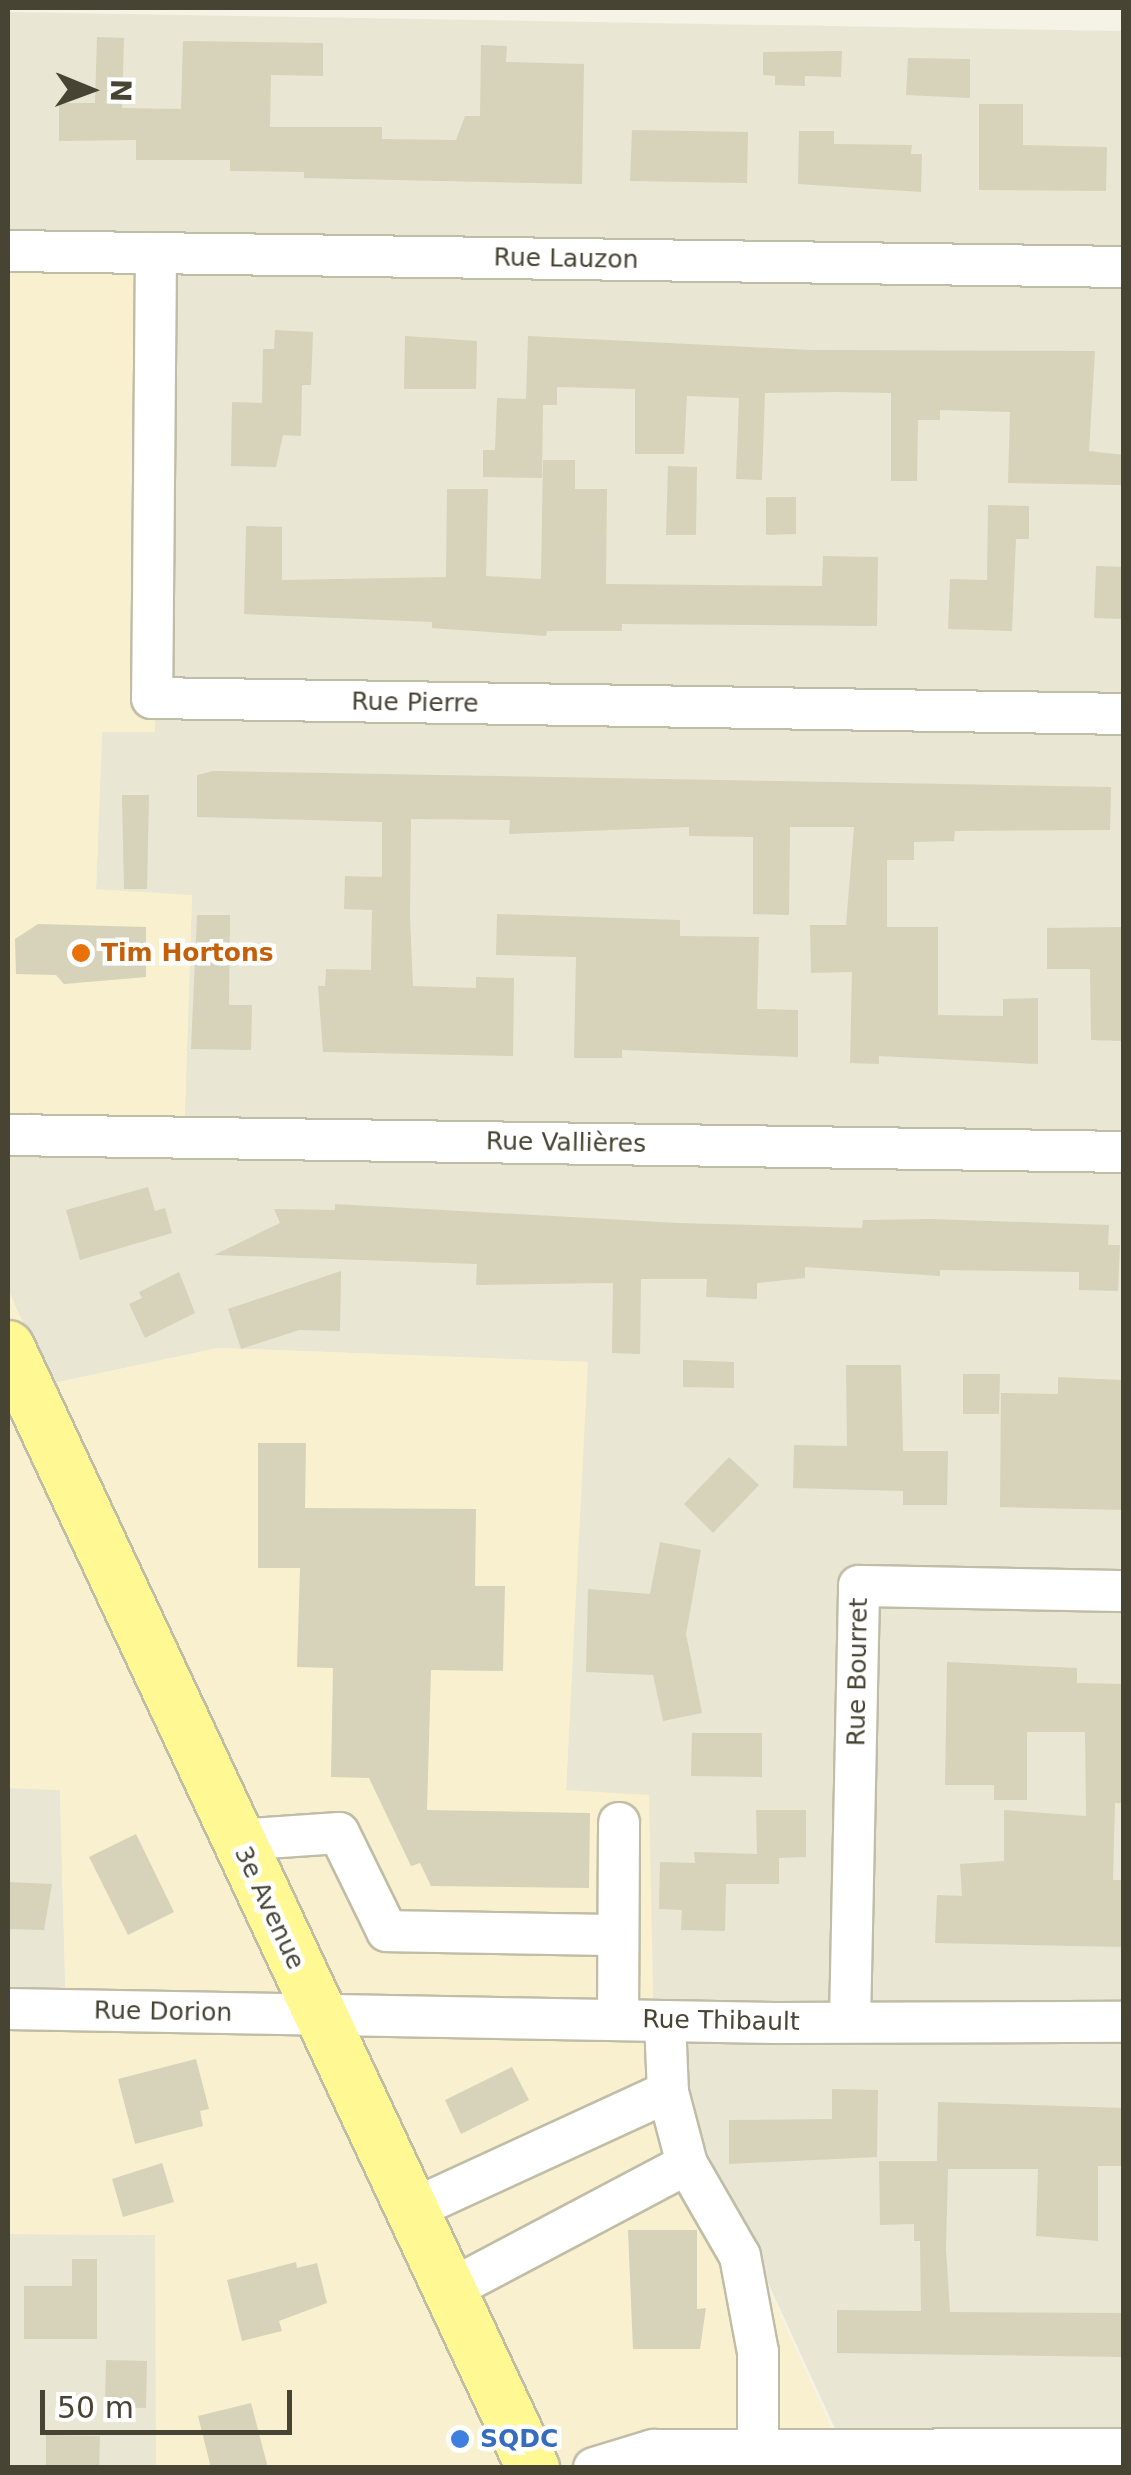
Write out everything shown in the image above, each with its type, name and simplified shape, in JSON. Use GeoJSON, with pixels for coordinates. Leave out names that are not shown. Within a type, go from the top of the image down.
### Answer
{"type":"FeatureCollection","features":[{"type":"Feature","properties":{"kind":"main road","name":"3e Avenue"},"geometry":{"type":"LineString","coordinates":[[8,1347],[533,2468]]}},
{"type":"Feature","properties":{"kind":"street","name":"Rue Lauzon"},"geometry":{"type":"LineString","coordinates":[[8,251],[1124,268]]}},
{"type":"Feature","properties":{"kind":"street","name":"Rue Pierre"},"geometry":{"type":"LineString","coordinates":[[156,254],[152,698],[1124,714]]}},
{"type":"Feature","properties":{"kind":"street","name":"Rue Vallières"},"geometry":{"type":"LineString","coordinates":[[8,1135],[1124,1152]]}},
{"type":"Feature","properties":{"kind":"street","name":"Rue Bourret"},"geometry":{"type":"LineString","coordinates":[[850,2022],[859,1586],[1124,1591]]}},
{"type":"Feature","properties":{"kind":"street"},"geometry":{"type":"LineString","coordinates":[[618,2020],[619,1822]]}},
{"type":"Feature","properties":{"kind":"street"},"geometry":{"type":"LineString","coordinates":[[237,1840],[339,1834],[387,1931],[618,1934]]}},
{"type":"Feature","properties":{"kind":"street","name":"Rue Dorion"},"geometry":{"type":"LineString","coordinates":[[8,2009],[318,2014]]}},
{"type":"Feature","properties":{"kind":"street","name":"Rue Thibault"},"geometry":{"type":"LineString","coordinates":[[318,2014],[665,2021],[1124,2022]]}},
{"type":"Feature","properties":{"kind":"street"},"geometry":{"type":"LineString","coordinates":[[665,2021],[668,2092],[688,2164],[740,2256],[758,2352],[758,2450]]}},
{"type":"Feature","properties":{"kind":"street"},"geometry":{"type":"LineString","coordinates":[[411,2210],[668,2092]]}},
{"type":"Feature","properties":{"kind":"street"},"geometry":{"type":"LineString","coordinates":[[451,2289],[688,2164]]}},
{"type":"Feature","properties":{"kind":"street"},"geometry":{"type":"LineString","coordinates":[[594,2468],[653,2450],[1124,2449]]}},
{"type":"Feature","properties":{"kind":"shaded area"},"geometry":{"type":"Polygon","coordinates":[[[8,12],[1123,31],[1123,2467],[849,2459],[654,2035],[566,1790],[587,1362],[218,1348],[49,1384],[8,1289],[8,1119],[31,1112],[184,1137],[192,896],[96,890],[102,732],[154,732],[8,245],[8,12]]]}},
{"type":"Feature","properties":{"kind":"shaded area"},"geometry":{"type":"Polygon","coordinates":[[[8,245],[162,248],[155,732],[102,732],[96,889],[192,895],[184,1138],[31,1112],[8,1119],[8,245]]]}},
{"type":"Feature","properties":{"kind":"shaded area"},"geometry":{"type":"Polygon","coordinates":[[[8,1289],[50,1384],[218,1348],[588,1362],[566,1790],[649,1795],[654,2035],[849,2467],[156,2467],[155,2235],[8,2234],[8,2012],[66,2013],[60,1790],[8,1788],[8,1289]]]}},
{"type":"Feature","properties":{"kind":"shaded area"},"geometry":{"type":"Polygon","coordinates":[[[8,1788],[60,1790],[66,2014],[8,2012],[8,1788]]]}},
{"type":"Feature","properties":{"kind":"shaded area"},"geometry":{"type":"Polygon","coordinates":[[[8,2234],[156,2235],[156,2467],[8,2468],[8,2234]]]}},
{"type":"Feature","properties":{"kind":"building"},"geometry":{"type":"Polygon","coordinates":[[[97,37],[124,38],[122,108],[181,109],[183,41],[323,43],[323,76],[271,75],[270,127],[382,127],[382,139],[456,140],[465,116],[480,116],[481,45],[507,46],[506,62],[584,64],[582,184],[304,178],[304,172],[230,171],[230,160],[136,160],[136,140],[59,141],[59,103],[95,103],[97,37]]]}},
{"type":"Feature","properties":{"kind":"building"},"geometry":{"type":"Polygon","coordinates":[[[842,51],[841,77],[805,76],[805,86],[775,85],[775,76],[763,75],[763,52],[842,51]]]}},
{"type":"Feature","properties":{"kind":"building"},"geometry":{"type":"Polygon","coordinates":[[[908,58],[970,59],[970,98],[906,95],[908,58]]]}},
{"type":"Feature","properties":{"kind":"building"},"geometry":{"type":"Polygon","coordinates":[[[979,104],[1023,104],[1023,145],[1107,147],[1106,191],[979,190],[979,104]]]}},
{"type":"Feature","properties":{"kind":"building"},"geometry":{"type":"Polygon","coordinates":[[[632,130],[748,132],[747,183],[630,181],[632,130]]]}},
{"type":"Feature","properties":{"kind":"building"},"geometry":{"type":"Polygon","coordinates":[[[799,131],[834,131],[834,144],[912,145],[911,154],[922,154],[921,192],[798,184],[799,131]]]}},
{"type":"Feature","properties":{"kind":"building"},"geometry":{"type":"Polygon","coordinates":[[[275,330],[313,332],[311,385],[302,385],[301,436],[283,435],[276,467],[231,466],[232,402],[262,403],[263,349],[274,349],[275,330]]]}},
{"type":"Feature","properties":{"kind":"building"},"geometry":{"type":"Polygon","coordinates":[[[405,336],[477,341],[476,389],[404,389],[405,336]]]}},
{"type":"Feature","properties":{"kind":"building"},"geometry":{"type":"Polygon","coordinates":[[[528,336],[810,350],[1095,351],[1089,451],[1124,455],[1124,485],[1008,483],[1010,412],[940,410],[940,420],[918,420],[917,481],[891,481],[891,393],[839,392],[765,393],[762,480],[736,479],[739,398],[687,396],[684,454],[635,454],[635,389],[557,387],[557,405],[543,405],[542,478],[483,477],[483,450],[495,450],[497,398],[526,399],[528,336]]]}},
{"type":"Feature","properties":{"kind":"building"},"geometry":{"type":"Polygon","coordinates":[[[543,460],[575,460],[575,489],[607,489],[606,584],[822,586],[823,556],[878,557],[877,626],[622,624],[622,631],[547,631],[546,636],[432,628],[432,622],[244,614],[246,526],[282,527],[282,580],[446,577],[447,489],[488,489],[486,576],[541,579],[543,460]]]}},
{"type":"Feature","properties":{"kind":"building"},"geometry":{"type":"Polygon","coordinates":[[[668,466],[697,467],[696,535],[666,535],[668,466]]]}},
{"type":"Feature","properties":{"kind":"building"},"geometry":{"type":"Polygon","coordinates":[[[766,497],[796,497],[796,534],[766,535],[766,497]]]}},
{"type":"Feature","properties":{"kind":"building"},"geometry":{"type":"Polygon","coordinates":[[[988,505],[1029,506],[1029,539],[1016,539],[1012,631],[948,629],[950,579],[987,580],[988,505]]]}},
{"type":"Feature","properties":{"kind":"building"},"geometry":{"type":"Polygon","coordinates":[[[1096,566],[1124,567],[1124,619],[1094,618],[1096,566]]]}},
{"type":"Feature","properties":{"kind":"building"},"geometry":{"type":"Polygon","coordinates":[[[213,771],[1111,787],[1110,830],[955,831],[954,841],[914,842],[914,860],[887,860],[887,927],[938,927],[938,1015],[1003,1016],[1003,999],[1038,998],[1038,1064],[879,1056],[879,1064],[850,1063],[852,972],[811,973],[810,925],[846,925],[854,827],[790,827],[789,915],[753,914],[753,837],[689,836],[689,827],[509,834],[510,820],[411,819],[410,917],[413,986],[476,988],[476,977],[514,978],[513,1056],[323,1052],[318,986],[325,986],[326,969],[371,970],[372,910],[344,909],[345,876],[382,877],[382,822],[197,817],[197,775],[213,771]]]}},
{"type":"Feature","properties":{"kind":"building"},"geometry":{"type":"Polygon","coordinates":[[[122,795],[149,795],[147,889],[124,889],[122,795]]]}},
{"type":"Feature","properties":{"kind":"building"},"geometry":{"type":"Polygon","coordinates":[[[497,914],[680,920],[680,936],[759,937],[757,1009],[798,1010],[798,1057],[622,1050],[622,1058],[574,1058],[576,957],[496,955],[497,914]]]}},
{"type":"Feature","properties":{"kind":"building"},"geometry":{"type":"Polygon","coordinates":[[[197,915],[230,915],[229,1005],[252,1005],[251,1050],[191,1049],[197,915]]]}},
{"type":"Feature","properties":{"kind":"building","name":"Tim Hortons"},"geometry":{"type":"Polygon","coordinates":[[[38,924],[146,927],[146,977],[64,984],[56,975],[16,974],[15,939],[38,924]]]}},
{"type":"Feature","properties":{"kind":"building"},"geometry":{"type":"Polygon","coordinates":[[[1124,927],[1124,1041],[1091,1040],[1090,969],[1047,969],[1047,928],[1124,927]]]}},
{"type":"Feature","properties":{"kind":"building"},"geometry":{"type":"Polygon","coordinates":[[[148,1187],[155,1211],[165,1208],[172,1233],[80,1260],[66,1210],[148,1187]]]}},
{"type":"Feature","properties":{"kind":"building"},"geometry":{"type":"Polygon","coordinates":[[[335,1204],[678,1223],[862,1228],[863,1220],[931,1219],[1109,1225],[1108,1245],[1120,1245],[1118,1291],[1079,1290],[1079,1272],[940,1270],[940,1276],[805,1267],[805,1278],[757,1283],[757,1299],[706,1297],[707,1279],[641,1279],[640,1354],[612,1353],[613,1283],[476,1285],[477,1264],[214,1255],[280,1223],[274,1209],[335,1210],[335,1204]]]}},
{"type":"Feature","properties":{"kind":"building"},"geometry":{"type":"Polygon","coordinates":[[[341,1271],[340,1331],[299,1330],[241,1349],[228,1309],[341,1271]]]}},
{"type":"Feature","properties":{"kind":"building"},"geometry":{"type":"Polygon","coordinates":[[[179,1272],[195,1313],[145,1338],[129,1304],[142,1298],[139,1292],[179,1272]]]}},
{"type":"Feature","properties":{"kind":"building"},"geometry":{"type":"Polygon","coordinates":[[[683,1360],[734,1362],[734,1388],[683,1387],[683,1360]]]}},
{"type":"Feature","properties":{"kind":"building"},"geometry":{"type":"Polygon","coordinates":[[[846,1365],[901,1365],[903,1451],[948,1451],[947,1505],[903,1505],[903,1491],[793,1488],[794,1445],[847,1446],[846,1365]]]}},
{"type":"Feature","properties":{"kind":"building"},"geometry":{"type":"Polygon","coordinates":[[[963,1374],[1000,1374],[999,1414],[963,1414],[963,1374]]]}},
{"type":"Feature","properties":{"kind":"building"},"geometry":{"type":"Polygon","coordinates":[[[1058,1377],[1121,1380],[1124,1510],[1000,1507],[1001,1393],[1058,1394],[1058,1377]]]}},
{"type":"Feature","properties":{"kind":"building"},"geometry":{"type":"Polygon","coordinates":[[[258,1443],[306,1443],[305,1508],[476,1509],[475,1586],[505,1586],[503,1671],[431,1670],[427,1810],[590,1813],[589,1888],[431,1886],[420,1863],[411,1866],[369,1778],[331,1777],[333,1668],[297,1667],[300,1568],[258,1568],[258,1443]]]}},
{"type":"Feature","properties":{"kind":"building"},"geometry":{"type":"Polygon","coordinates":[[[729,1457],[759,1485],[713,1533],[684,1504],[729,1457]]]}},
{"type":"Feature","properties":{"kind":"building"},"geometry":{"type":"Polygon","coordinates":[[[660,1542],[701,1550],[686,1634],[702,1713],[663,1721],[653,1675],[586,1672],[588,1589],[650,1594],[660,1542]]]}},
{"type":"Feature","properties":{"kind":"building"},"geometry":{"type":"Polygon","coordinates":[[[947,1662],[1077,1668],[1077,1683],[1124,1684],[1124,1803],[1115,1803],[1113,1880],[1124,1880],[1124,1947],[935,1943],[937,1895],[962,1896],[960,1864],[1004,1861],[1004,1810],[1086,1816],[1085,1732],[1027,1732],[1027,1800],[994,1800],[994,1785],[945,1785],[947,1662]]]}},
{"type":"Feature","properties":{"kind":"building"},"geometry":{"type":"Polygon","coordinates":[[[692,1733],[762,1733],[762,1777],[691,1776],[692,1733]]]}},
{"type":"Feature","properties":{"kind":"building"},"geometry":{"type":"Polygon","coordinates":[[[756,1810],[806,1810],[806,1857],[779,1858],[779,1884],[726,1884],[725,1931],[681,1930],[682,1910],[659,1909],[660,1862],[695,1863],[694,1852],[757,1854],[756,1810]]]}},
{"type":"Feature","properties":{"kind":"building"},"geometry":{"type":"Polygon","coordinates":[[[136,1834],[174,1912],[128,1935],[89,1857],[136,1834]]]}},
{"type":"Feature","properties":{"kind":"building"},"geometry":{"type":"Polygon","coordinates":[[[8,1882],[52,1884],[44,1930],[8,1929],[8,1882]]]}},
{"type":"Feature","properties":{"kind":"building"},"geometry":{"type":"Polygon","coordinates":[[[196,2059],[209,2109],[200,2111],[203,2126],[135,2144],[118,2079],[196,2059]]]}},
{"type":"Feature","properties":{"kind":"building"},"geometry":{"type":"Polygon","coordinates":[[[512,2067],[529,2100],[461,2134],[445,2100],[512,2067]]]}},
{"type":"Feature","properties":{"kind":"building"},"geometry":{"type":"Polygon","coordinates":[[[832,2089],[878,2090],[877,2157],[729,2164],[729,2120],[832,2119],[832,2089]]]}},
{"type":"Feature","properties":{"kind":"building"},"geometry":{"type":"Polygon","coordinates":[[[938,2102],[1124,2108],[1124,2166],[1098,2166],[1098,2241],[1036,2236],[1038,2169],[948,2169],[946,2249],[950,2312],[1124,2313],[1124,2357],[837,2353],[837,2310],[921,2311],[920,2241],[914,2241],[914,2224],[880,2225],[879,2161],[937,2161],[938,2102]]]}},
{"type":"Feature","properties":{"kind":"building"},"geometry":{"type":"Polygon","coordinates":[[[162,2163],[174,2202],[123,2217],[112,2179],[162,2163]]]}},
{"type":"Feature","properties":{"kind":"building"},"geometry":{"type":"Polygon","coordinates":[[[628,2230],[697,2230],[697,2309],[706,2308],[700,2349],[633,2349],[628,2230]]]}},
{"type":"Feature","properties":{"kind":"building"},"geometry":{"type":"Polygon","coordinates":[[[72,2259],[97,2259],[97,2339],[24,2339],[24,2286],[72,2286],[72,2259]]]}},
{"type":"Feature","properties":{"kind":"building"},"geometry":{"type":"Polygon","coordinates":[[[296,2262],[297,2268],[317,2263],[327,2303],[279,2321],[282,2331],[242,2341],[227,2280],[296,2262]]]}},
{"type":"Feature","properties":{"kind":"building"},"geometry":{"type":"Polygon","coordinates":[[[106,2360],[147,2361],[146,2408],[105,2407],[106,2360]]]}},
{"type":"Feature","properties":{"kind":"building"},"geometry":{"type":"Polygon","coordinates":[[[251,2403],[268,2468],[211,2468],[198,2416],[251,2403]]]}},
{"type":"Feature","properties":{"kind":"building"},"geometry":{"type":"Polygon","coordinates":[[[46,2435],[100,2436],[99,2468],[46,2468],[46,2435]]]}},
{"type":"Feature","properties":{"kind":"place","name":"Tim Hortons"},"geometry":{"type":"Point","coordinates":[81,953]}},
{"type":"Feature","properties":{"kind":"place","name":"SQDC"},"geometry":{"type":"Point","coordinates":[460,2439]}}]}
